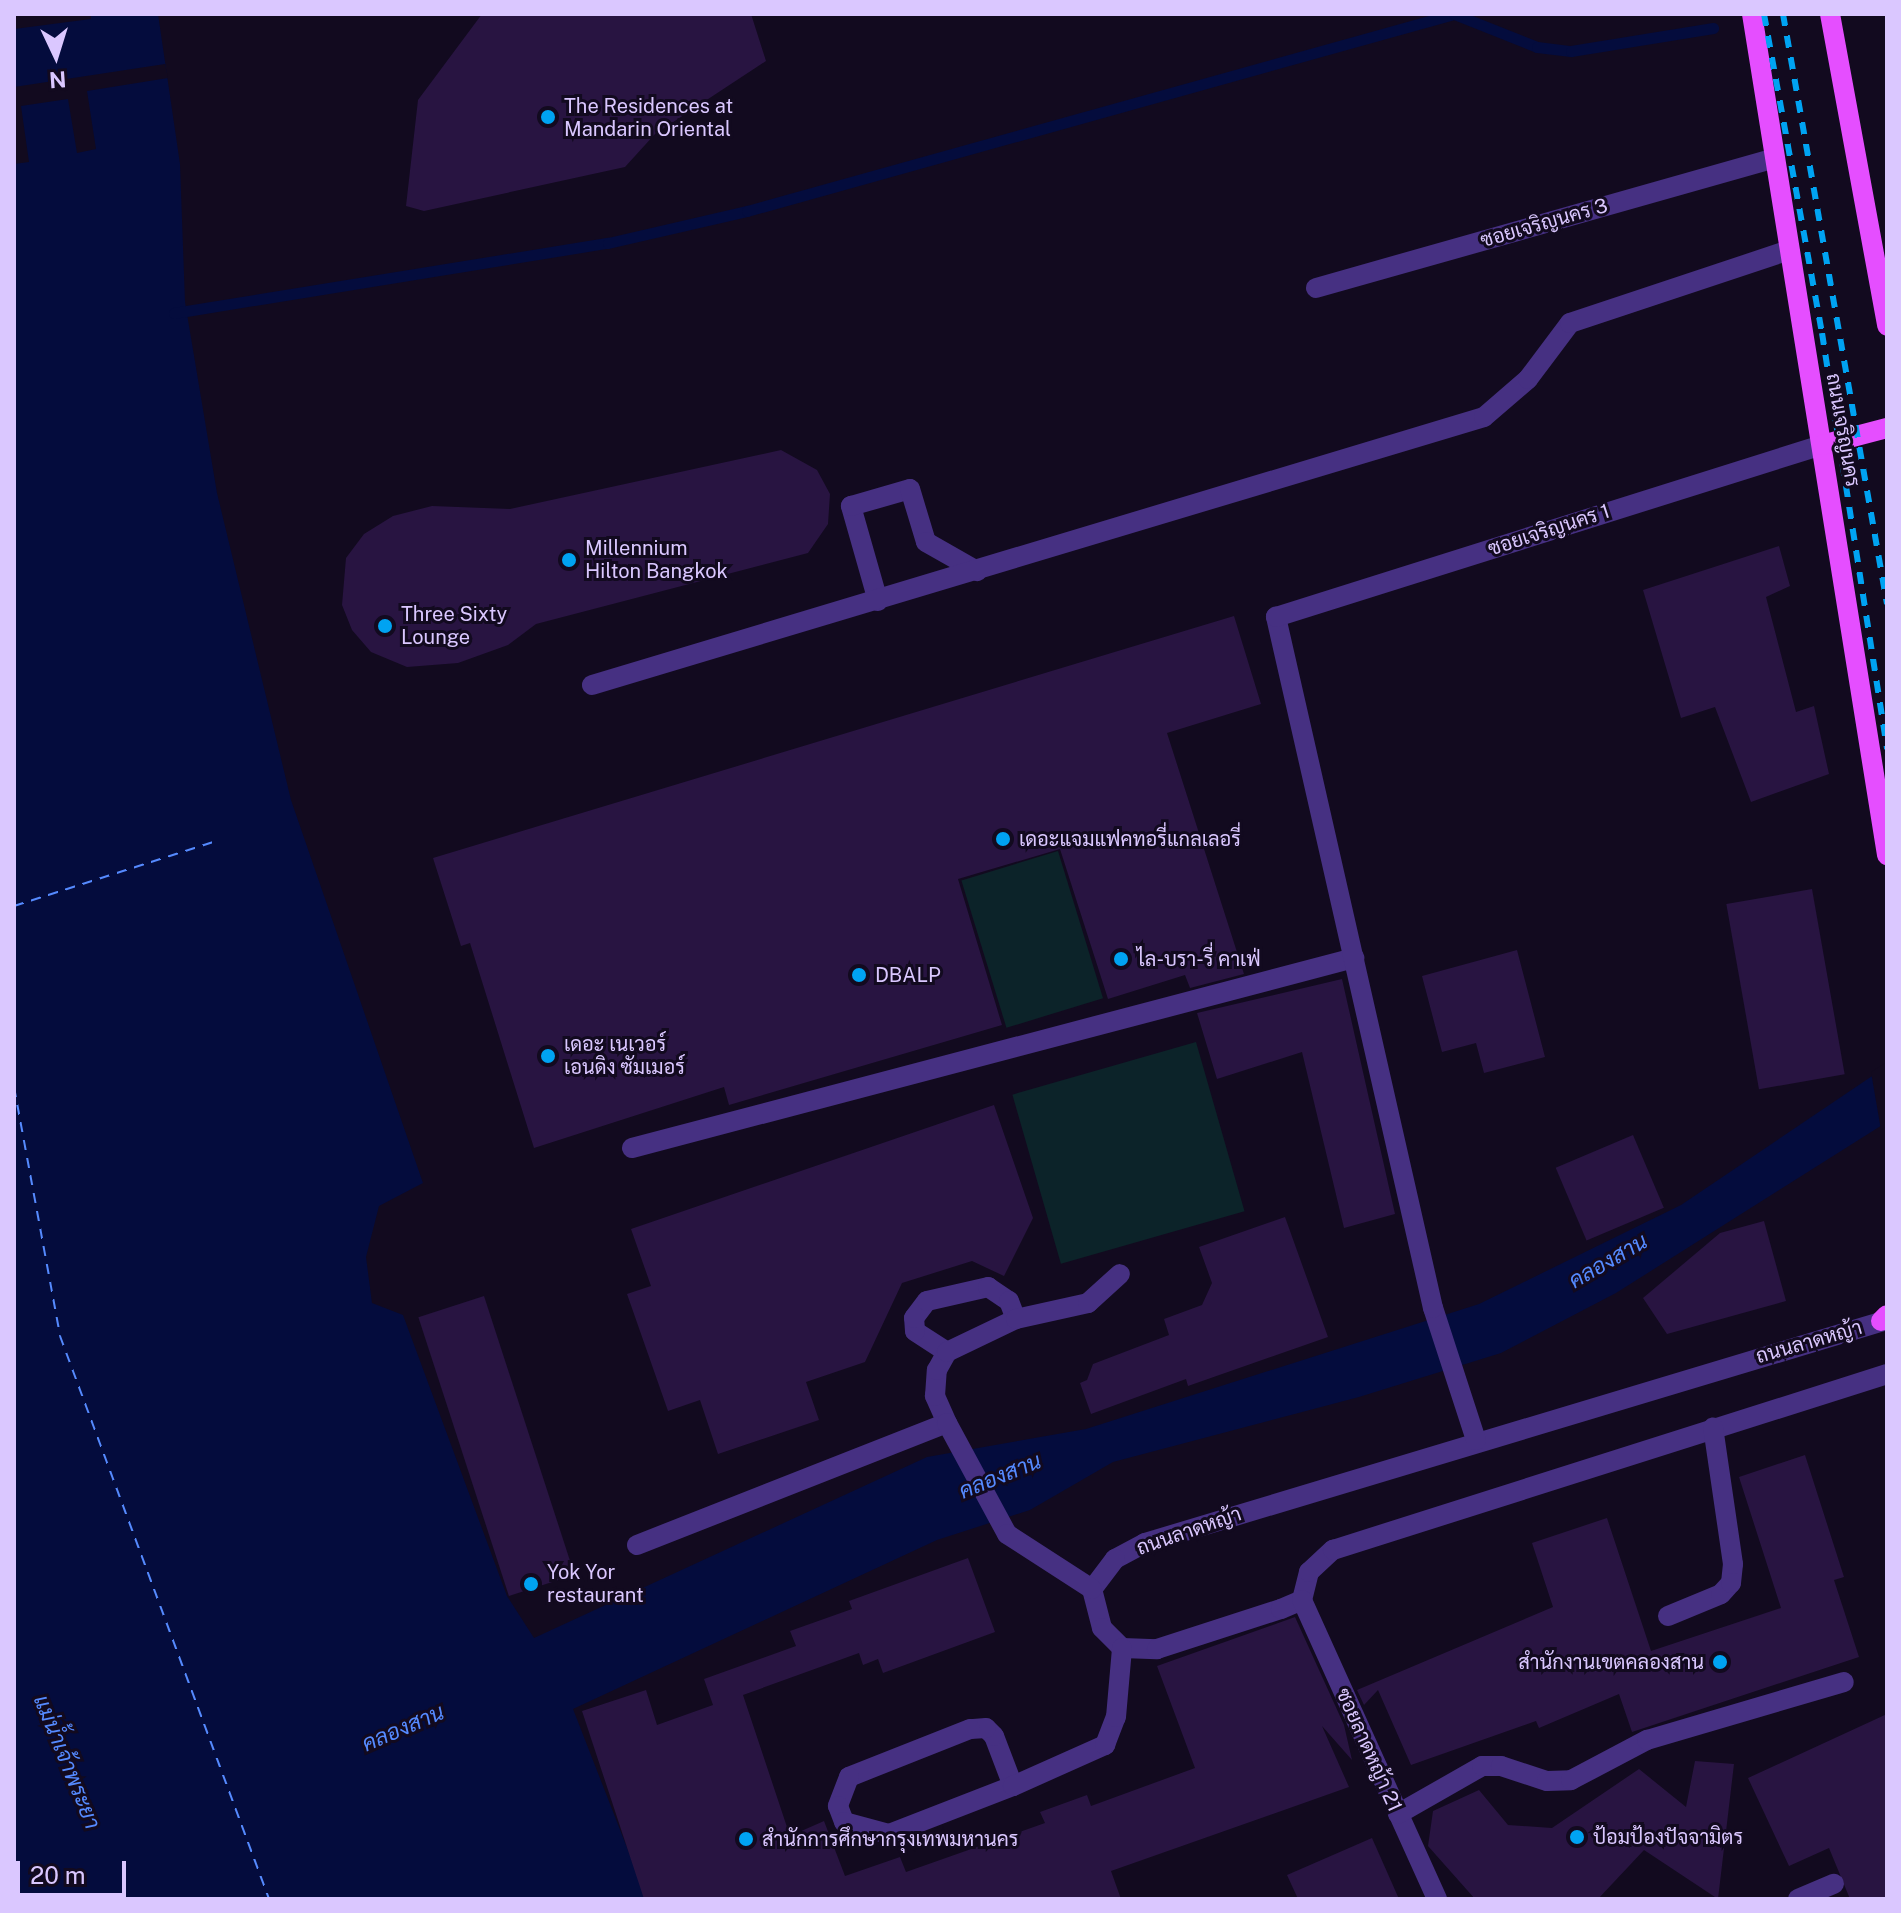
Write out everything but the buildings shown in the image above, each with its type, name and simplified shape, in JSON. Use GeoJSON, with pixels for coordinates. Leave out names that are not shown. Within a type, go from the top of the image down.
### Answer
{"type":"FeatureCollection","features":[{"type":"Feature","properties":{"kind":"main road","name":"ถนนเจริญนคร"},"geometry":{"type":"LineString","coordinates":[[1752,14],[1787,251],[1822,445],[1887,855]]}},
{"type":"Feature","properties":{"kind":"main road"},"geometry":{"type":"LineString","coordinates":[[1830,14],[1887,326]]}},
{"type":"Feature","properties":{"kind":"main road"},"geometry":{"type":"LineString","coordinates":[[1822,445],[1887,428]]}},
{"type":"Feature","properties":{"kind":"street","name":"ซอยเจริญนคร 3"},"geometry":{"type":"LineString","coordinates":[[1316,288],[1773,159]]}},
{"type":"Feature","properties":{"kind":"street"},"geometry":{"type":"LineString","coordinates":[[592,685],[1484,417],[1528,379],[1570,323],[1787,251]]}},
{"type":"Feature","properties":{"kind":"street","name":"ซอยเจริญนคร 1"},"geometry":{"type":"LineString","coordinates":[[1354,958],[1276,617],[1822,445]]}},
{"type":"Feature","properties":{"kind":"street"},"geometry":{"type":"LineString","coordinates":[[878,601],[851,506],[910,489],[926,542],[977,571]]}},
{"type":"Feature","properties":{"kind":"street"},"geometry":{"type":"LineString","coordinates":[[632,1148],[1354,958],[1433,1308],[1476,1440]]}},
{"type":"Feature","properties":{"kind":"street"},"geometry":{"type":"LineString","coordinates":[[1120,1274],[1088,1303],[1016,1319],[947,1352],[937,1370],[935,1396],[1007,1534],[1092,1589],[1102,1628],[1122,1648],[1157,1649],[1302,1600],[1309,1572],[1333,1550],[1887,1374]]}},
{"type":"Feature","properties":{"kind":"street"},"geometry":{"type":"LineString","coordinates":[[947,1352],[915,1331],[914,1318],[927,1301],[988,1287],[1009,1301],[1016,1319]]}},
{"type":"Feature","properties":{"kind":"street","name":"ถนนลาดหญ้า"},"geometry":{"type":"LineString","coordinates":[[1092,1589],[1115,1559],[1145,1543],[1476,1440],[1885,1319]]}},
{"type":"Feature","properties":{"kind":"street"},"geometry":{"type":"LineString","coordinates":[[1668,1616],[1721,1594],[1731,1583],[1733,1564],[1713,1427]]}},
{"type":"Feature","properties":{"kind":"street"},"geometry":{"type":"LineString","coordinates":[[637,1545],[950,1428]]}},
{"type":"Feature","properties":{"kind":"street","name":"ซอยลาดหญ้า 21"},"geometry":{"type":"LineString","coordinates":[[1302,1600],[1437,1899]]}},
{"type":"Feature","properties":{"kind":"street"},"geometry":{"type":"LineString","coordinates":[[1013,1786],[994,1736],[986,1728],[970,1729],[849,1777],[838,1806],[844,1822],[889,1834],[1013,1786],[1105,1745],[1116,1717],[1122,1648]]}},
{"type":"Feature","properties":{"kind":"street"},"geometry":{"type":"LineString","coordinates":[[1398,1814],[1482,1766],[1501,1766],[1547,1781],[1571,1780],[1647,1740],[1844,1682]]}},
{"type":"Feature","properties":{"kind":"street"},"geometry":{"type":"LineString","coordinates":[[1798,1899],[1834,1884]]}},
{"type":"Feature","properties":{"kind":"green space"},"geometry":{"type":"Polygon","coordinates":[[[1058,851],[1103,998],[1006,1028],[961,881],[1058,851]]]}},
{"type":"Feature","properties":{"kind":"green space"},"geometry":{"type":"Polygon","coordinates":[[[1196,1042],[1245,1211],[1061,1264],[1012,1095],[1196,1042]]]}},
{"type":"Feature","properties":{"kind":"water"},"geometry":{"type":"Polygon","coordinates":[[[14,14],[158,14],[180,164],[185,302],[217,493],[291,800],[423,1183],[379,1206],[366,1257],[372,1303],[403,1315],[507,1596],[534,1638],[927,1457],[1086,1429],[1479,1304],[1681,1205],[1887,1066],[1887,1122],[1616,1293],[1501,1353],[1359,1397],[1113,1462],[1030,1510],[937,1540],[573,1709],[647,1899],[14,1899],[14,14]]]}},
{"type":"Feature","properties":{"kind":"pier"},"geometry":{"type":"Polygon","coordinates":[[[14,14],[91,14],[91,19],[14,29],[14,14]]]}},
{"type":"Feature","properties":{"kind":"pier"},"geometry":{"type":"Polygon","coordinates":[[[165,64],[168,78],[87,91],[96,149],[77,153],[68,99],[21,106],[29,162],[14,164],[14,87],[165,64]]]}},
{"type":"Feature","properties":{"kind":"pier"},"geometry":{"type":"Polygon","coordinates":[[[1887,1062],[1887,1126],[1881,1130],[1871,1072],[1887,1062]]]}},
{"type":"Feature","properties":{"kind":"waterway"},"geometry":{"type":"LineString","coordinates":[[174,313],[608,243],[747,211],[1454,14],[1537,47],[1571,51],[1713,28]]}},
{"type":"Feature","properties":{"kind":"ferry route"},"geometry":{"type":"LineString","coordinates":[[14,906],[219,840]]}},
{"type":"Feature","properties":{"kind":"ferry route"},"geometry":{"type":"LineString","coordinates":[[14,1087],[60,1336],[269,1899]]}},
{"type":"Feature","properties":{"kind":"ferry route"},"geometry":{"type":"LineString","coordinates":[[14,1891],[18,1899]]}},
{"type":"Feature","properties":{"kind":"railway"},"geometry":{"type":"LineString","coordinates":[[1764,14],[1822,333],[1887,749]]}},
{"type":"Feature","properties":{"kind":"railway"},"geometry":{"type":"LineString","coordinates":[[1783,14],[1887,604]]}},
{"type":"Feature","properties":{"kind":"place","name":"The Residences at Mandarin Oriental"},"geometry":{"type":"Point","coordinates":[548,117]}},
{"type":"Feature","properties":{"kind":"place","name":"Millennium Hilton Bangkok"},"geometry":{"type":"Point","coordinates":[569,560]}},
{"type":"Feature","properties":{"kind":"place","name":"Three Sixty Lounge"},"geometry":{"type":"Point","coordinates":[385,626]}},
{"type":"Feature","properties":{"kind":"place","name":"เดอะแจมแฟคทอรี่แกลเลอรี่"},"geometry":{"type":"Point","coordinates":[1003,839]}},
{"type":"Feature","properties":{"kind":"place","name":"ไล-บรา-รี่ คาเฟ่"},"geometry":{"type":"Point","coordinates":[1121,959]}},
{"type":"Feature","properties":{"kind":"place","name":"DBALP"},"geometry":{"type":"Point","coordinates":[859,975]}},
{"type":"Feature","properties":{"kind":"place","name":"เดอะ เนเวอร์ เอนดิง ซัมเมอร์"},"geometry":{"type":"Point","coordinates":[548,1056]}},
{"type":"Feature","properties":{"kind":"place","name":"Yok Yor restaurant"},"geometry":{"type":"Point","coordinates":[531,1584]}},
{"type":"Feature","properties":{"kind":"place","name":"สำนักงานเขตคลองสาน"},"geometry":{"type":"Point","coordinates":[1720,1662]}},
{"type":"Feature","properties":{"kind":"place","name":"ป้อมป้องปัจจามิตร"},"geometry":{"type":"Point","coordinates":[1577,1837]}},
{"type":"Feature","properties":{"kind":"place","name":"สำนักการศึกษากรุงเทพมหานคร"},"geometry":{"type":"Point","coordinates":[746,1839]}},
{"type":"Feature","properties":{"kind":"water label","name":"คลองสาน"},"geometry":{"type":"Point","coordinates":[1608,1261]}},
{"type":"Feature","properties":{"kind":"water label","name":"คลองสาน"},"geometry":{"type":"Point","coordinates":[1000,1476]}},
{"type":"Feature","properties":{"kind":"water label","name":"คลองสาน"},"geometry":{"type":"Point","coordinates":[403,1728]}},
{"type":"Feature","properties":{"kind":"water label","name":"แม่น้ำเจ้าพระยา"},"geometry":{"type":"Point","coordinates":[67,1762]}}]}
